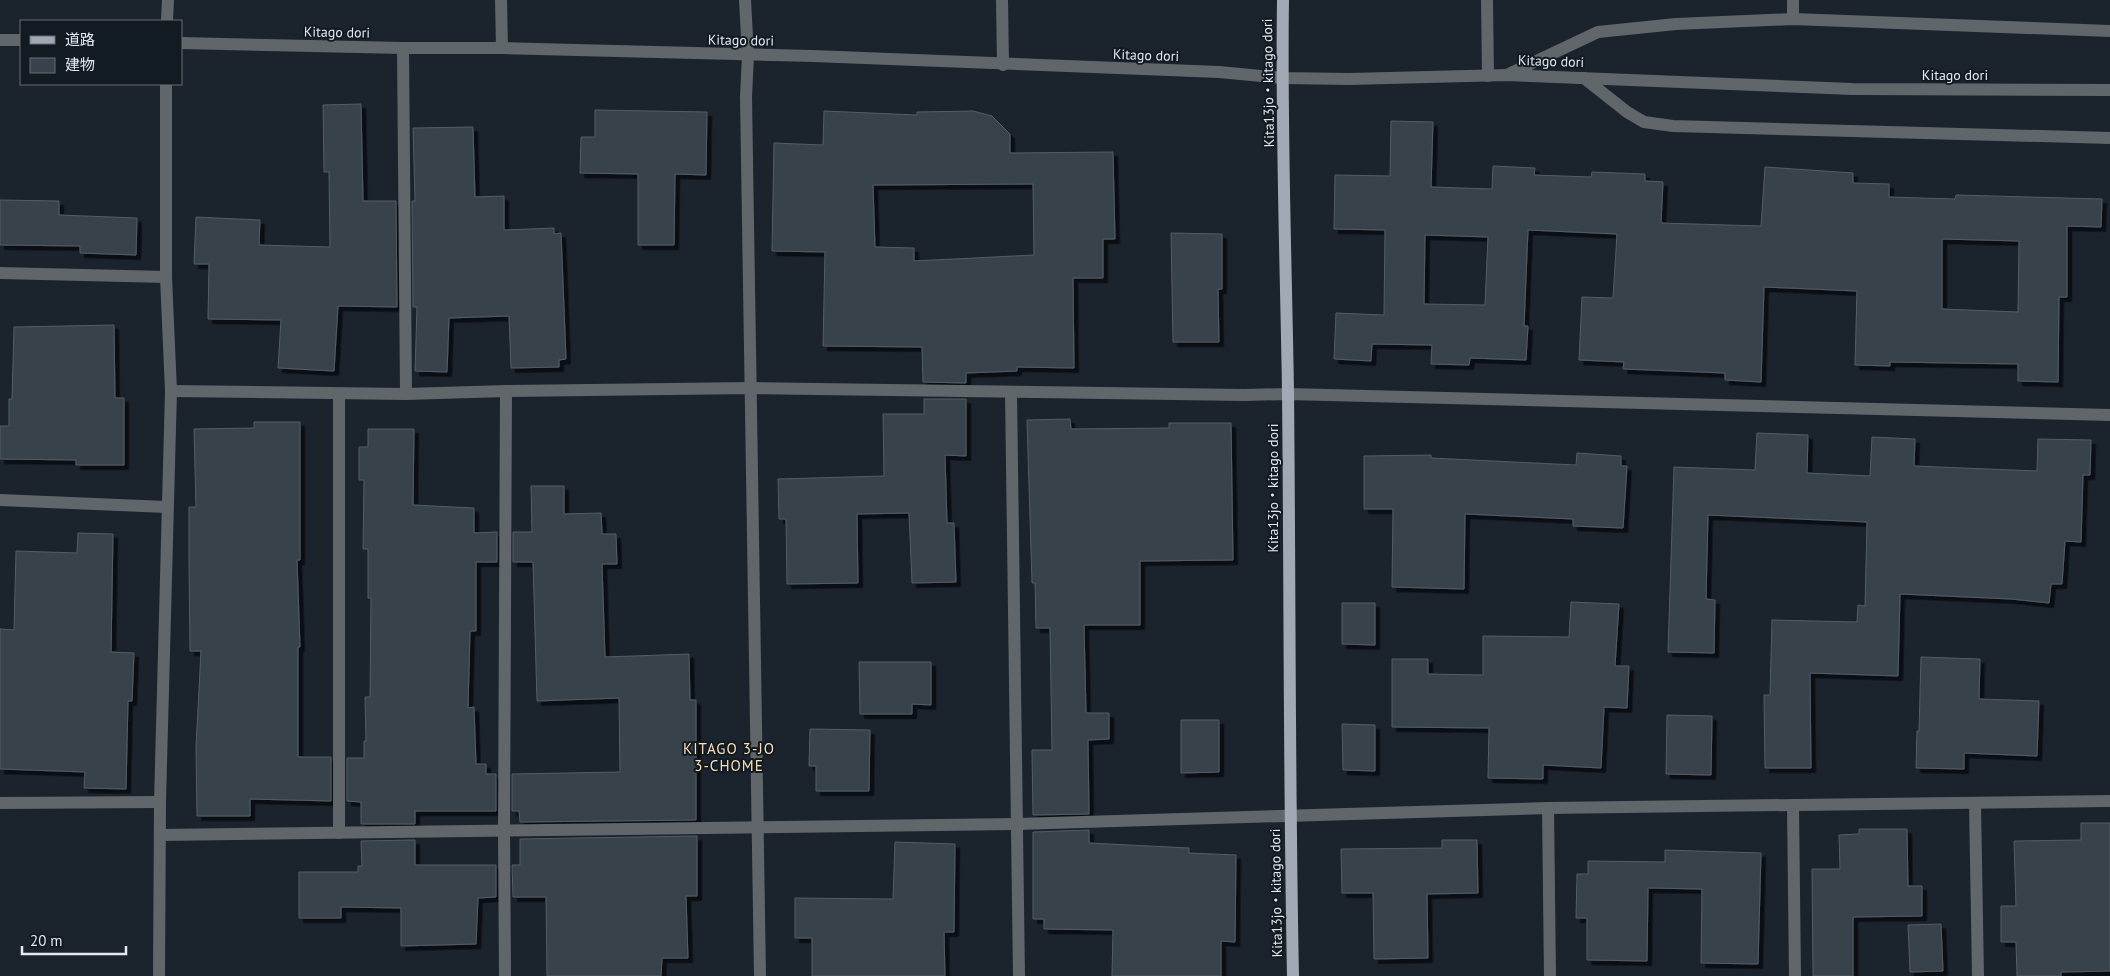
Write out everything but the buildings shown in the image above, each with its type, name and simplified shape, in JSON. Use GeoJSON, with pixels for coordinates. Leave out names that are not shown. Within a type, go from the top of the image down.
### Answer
{"type":"FeatureCollection","features":[{"type":"Feature","properties":{"kind":"main road","name":"Kita13jo・kitago dori"},"geometry":{"type":"LineString","coordinates":[[1283,0],[1282,78],[1288,394],[1289,817],[1293,976]]}},
{"type":"Feature","properties":{"kind":"street"},"geometry":{"type":"LineString","coordinates":[[167,20],[168,0]]}},
{"type":"Feature","properties":{"kind":"street"},"geometry":{"type":"LineString","coordinates":[[501,0],[502,48]]}},
{"type":"Feature","properties":{"kind":"street"},"geometry":{"type":"LineString","coordinates":[[745,0],[748,55],[746,97],[760,976]]}},
{"type":"Feature","properties":{"kind":"street"},"geometry":{"type":"LineString","coordinates":[[1002,0],[1003,65]]}},
{"type":"Feature","properties":{"kind":"street"},"geometry":{"type":"LineString","coordinates":[[1488,0],[1488,76]]}},
{"type":"Feature","properties":{"kind":"street"},"geometry":{"type":"LineString","coordinates":[[1793,0],[1793,19]]}},
{"type":"Feature","properties":{"kind":"street"},"geometry":{"type":"LineString","coordinates":[[1507,75],[1598,32],[1676,24],[1793,19],[2110,31]]}},
{"type":"Feature","properties":{"kind":"street"},"geometry":{"type":"LineString","coordinates":[[0,40],[20,40]]}},
{"type":"Feature","properties":{"kind":"street","name":"Kitago dori"},"geometry":{"type":"LineString","coordinates":[[182,43],[403,48],[502,48],[813,56],[1003,65],[1220,72],[1282,78],[1507,75],[1852,89],[2110,90]]}},
{"type":"Feature","properties":{"kind":"street"},"geometry":{"type":"LineString","coordinates":[[403,48],[406,394]]}},
{"type":"Feature","properties":{"kind":"street"},"geometry":{"type":"LineString","coordinates":[[1584,78],[1627,112],[1644,122],[1673,126],[2110,138]]}},
{"type":"Feature","properties":{"kind":"street"},"geometry":{"type":"LineString","coordinates":[[159,976],[160,802],[166,507],[171,391],[166,277],[166,85]]}},
{"type":"Feature","properties":{"kind":"street"},"geometry":{"type":"LineString","coordinates":[[0,273],[166,277]]}},
{"type":"Feature","properties":{"kind":"street"},"geometry":{"type":"LineString","coordinates":[[171,391],[406,394],[506,390],[751,388],[1288,394],[2110,415]]}},
{"type":"Feature","properties":{"kind":"street"},"geometry":{"type":"LineString","coordinates":[[505,976],[506,390]]}},
{"type":"Feature","properties":{"kind":"street"},"geometry":{"type":"LineString","coordinates":[[1011,392],[1019,976]]}},
{"type":"Feature","properties":{"kind":"street"},"geometry":{"type":"LineString","coordinates":[[339,394],[339,833]]}},
{"type":"Feature","properties":{"kind":"street"},"geometry":{"type":"LineString","coordinates":[[0,500],[166,507]]}},
{"type":"Feature","properties":{"kind":"street"},"geometry":{"type":"LineString","coordinates":[[160,835],[757,829],[1289,817],[1548,808],[2110,801]]}},
{"type":"Feature","properties":{"kind":"street"},"geometry":{"type":"LineString","coordinates":[[0,803],[160,802]]}},
{"type":"Feature","properties":{"kind":"street"},"geometry":{"type":"LineString","coordinates":[[1975,803],[1978,976]]}},
{"type":"Feature","properties":{"kind":"street"},"geometry":{"type":"LineString","coordinates":[[1792,805],[1795,976]]}},
{"type":"Feature","properties":{"kind":"street"},"geometry":{"type":"LineString","coordinates":[[1548,808],[1550,976]]}},
{"type":"Feature","properties":{"kind":"district","name":"KITAGO 3-JO 3-CHOME"},"geometry":{"type":"Point","coordinates":[729,758]}}]}
